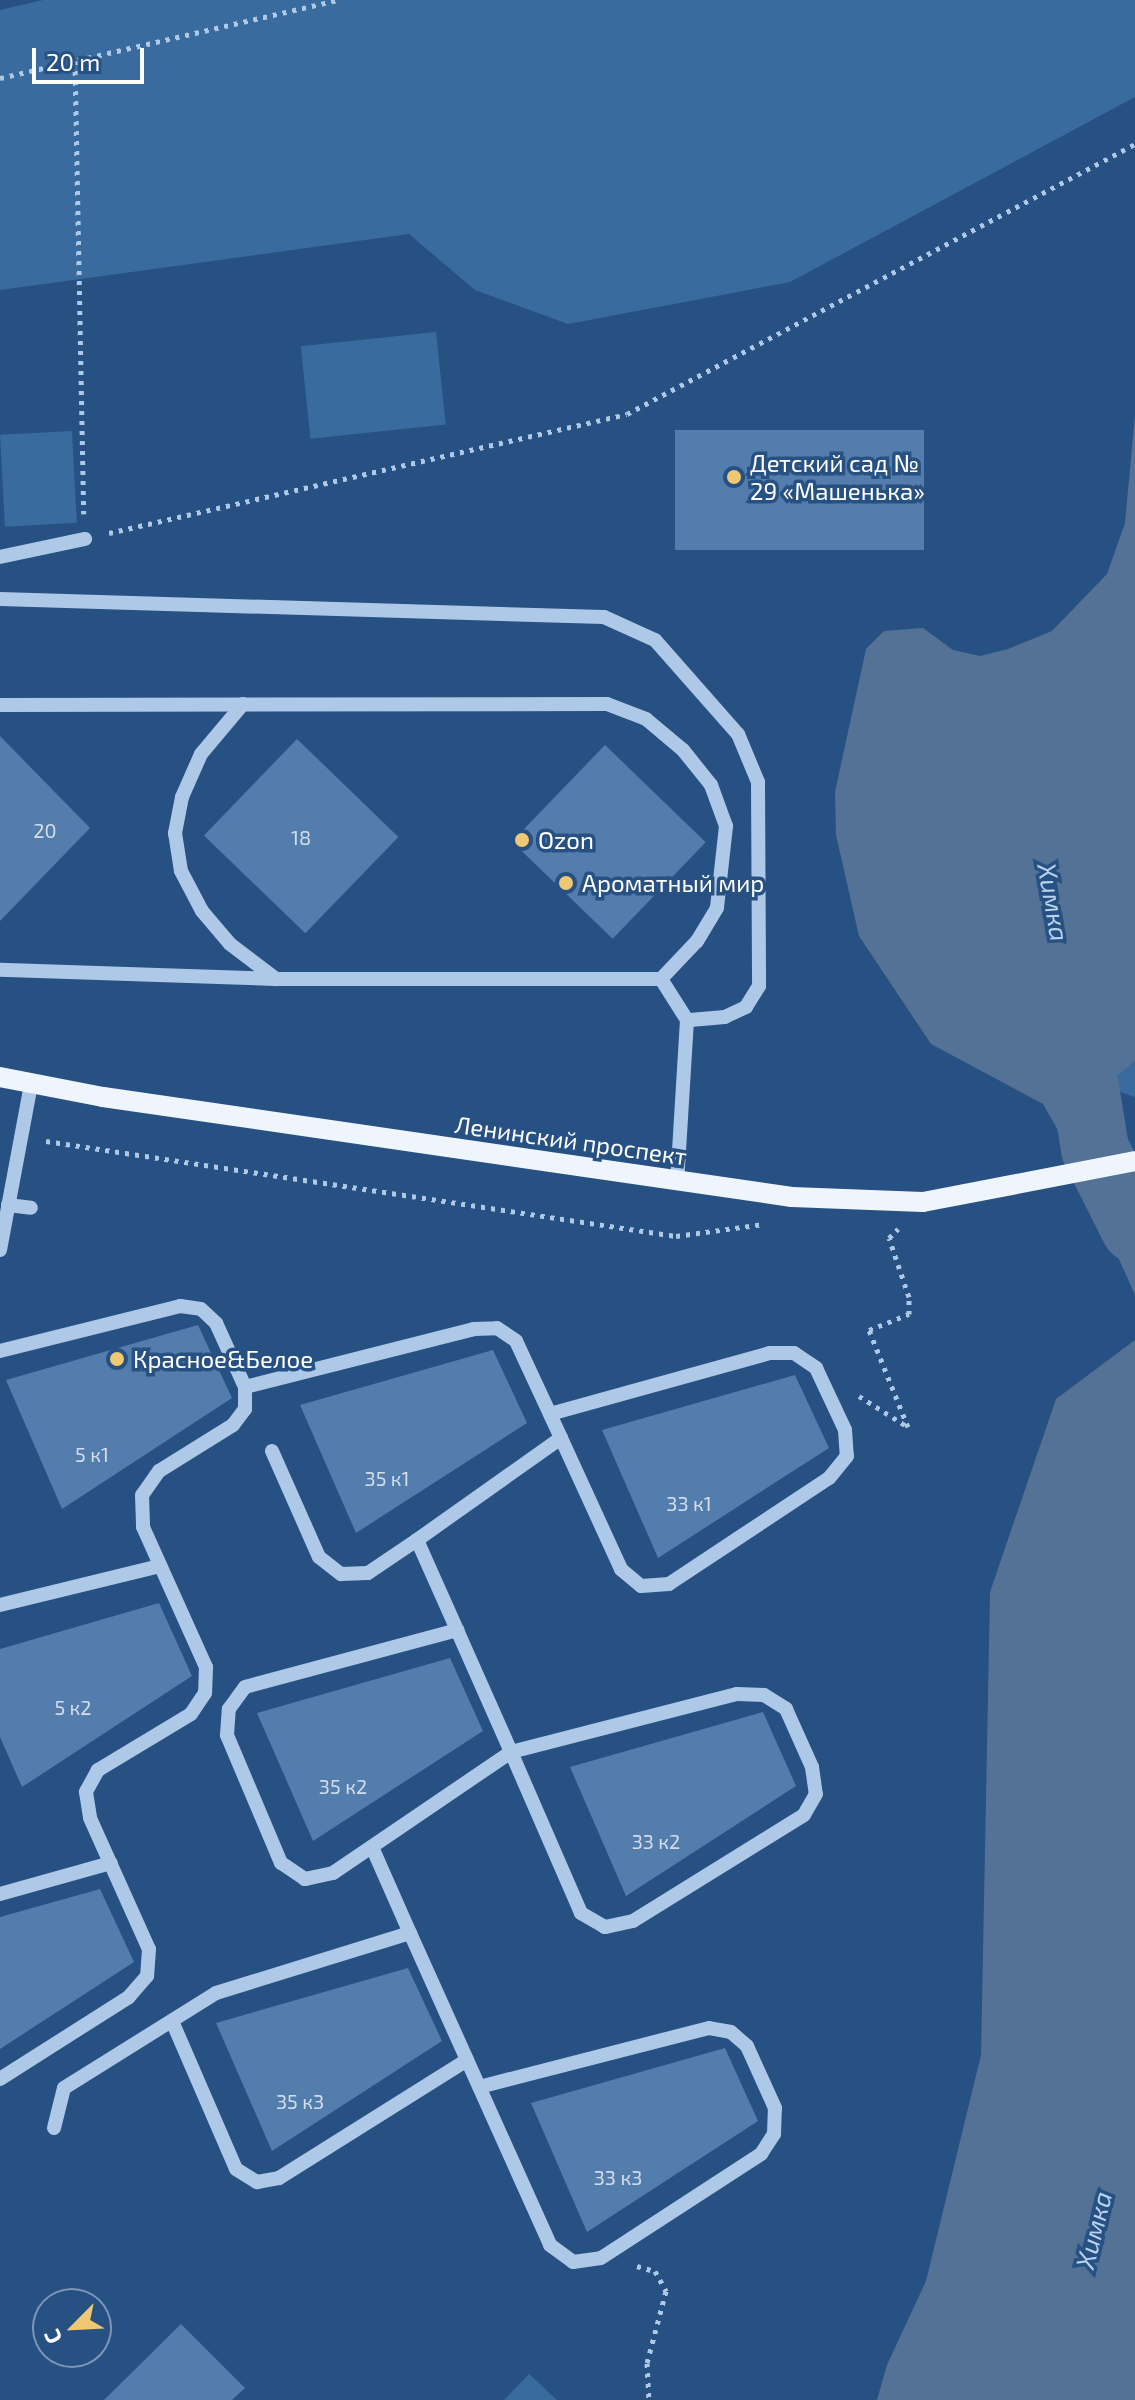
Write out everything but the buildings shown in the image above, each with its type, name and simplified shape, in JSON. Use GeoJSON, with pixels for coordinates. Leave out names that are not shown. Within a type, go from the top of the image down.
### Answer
{"type":"FeatureCollection","features":[{"type":"Feature","properties":{"kind":"main road","name":"Ленинский проспект"},"geometry":{"type":"LineString","coordinates":[[0,1077],[677,1183],[792,1197],[923,1202],[1135,1161]]}},
{"type":"Feature","properties":{"kind":"street"},"geometry":{"type":"LineString","coordinates":[[0,557],[85,539]]}},
{"type":"Feature","properties":{"kind":"street"},"geometry":{"type":"LineString","coordinates":[[0,599],[604,610],[655,640],[704,690],[738,734],[758,782],[759,986],[746,1007],[735,1012],[687,1020]]}},
{"type":"Feature","properties":{"kind":"street"},"geometry":{"type":"LineString","coordinates":[[243,704],[201,754],[182,797],[175,833],[181,871],[202,911],[230,944],[276,979]]}},
{"type":"Feature","properties":{"kind":"street"},"geometry":{"type":"LineString","coordinates":[[0,705],[607,704],[646,719],[683,750],[711,785],[726,826],[717,908],[697,941],[661,979],[276,979],[0,970]]}},
{"type":"Feature","properties":{"kind":"street"},"geometry":{"type":"LineString","coordinates":[[661,979],[687,1020],[677,1183]]}},
{"type":"Feature","properties":{"kind":"street"},"geometry":{"type":"LineString","coordinates":[[0,1250],[31,1084]]}},
{"type":"Feature","properties":{"kind":"street"},"geometry":{"type":"LineString","coordinates":[[5,1213],[31,1208]]}},
{"type":"Feature","properties":{"kind":"street"},"geometry":{"type":"LineString","coordinates":[[0,1351],[180,1306],[201,1309],[216,1323],[245,1387],[245,1409],[233,1425],[159,1471],[142,1495],[143,1527],[206,1667],[205,1693],[191,1714],[98,1770],[86,1792],[90,1818],[149,1949],[147,1976],[129,1997],[0,2079]]}},
{"type":"Feature","properties":{"kind":"street"},"geometry":{"type":"LineString","coordinates":[[245,1387],[474,1329],[497,1328],[516,1341],[621,1569],[641,1586],[669,1584],[829,1478],[847,1456],[845,1430],[816,1368],[794,1353],[770,1353],[550,1414]]}},
{"type":"Feature","properties":{"kind":"street"},"geometry":{"type":"LineString","coordinates":[[272,1451],[319,1557],[341,1574],[368,1573],[561,1438]]}},
{"type":"Feature","properties":{"kind":"street"},"geometry":{"type":"LineString","coordinates":[[417,1540],[457,1630],[511,1752],[581,1913],[605,1927],[633,1921],[804,1815],[816,1794],[812,1767],[786,1709],[764,1695],[737,1694],[511,1752],[333,1873],[305,1879],[281,1863],[227,1735],[229,1709],[245,1687],[457,1630]]}},
{"type":"Feature","properties":{"kind":"street"},"geometry":{"type":"LineString","coordinates":[[0,1605],[160,1566]]}},
{"type":"Feature","properties":{"kind":"street"},"geometry":{"type":"LineString","coordinates":[[372,1847],[410,1933],[479,2087],[550,2245],[573,2262],[601,2258],[761,2154],[774,2134],[775,2108],[747,2046],[731,2032],[709,2028],[479,2087]]}},
{"type":"Feature","properties":{"kind":"street"},"geometry":{"type":"LineString","coordinates":[[0,1894],[111,1863]]}},
{"type":"Feature","properties":{"kind":"street"},"geometry":{"type":"LineString","coordinates":[[54,2128],[64,2088],[216,1993],[410,1933]]}},
{"type":"Feature","properties":{"kind":"street"},"geometry":{"type":"LineString","coordinates":[[172,2021],[236,2169],[257,2182],[279,2178],[467,2060]]}},
{"type":"Feature","properties":{"kind":"path"},"geometry":{"type":"LineString","coordinates":[[0,78],[337,0]]}},
{"type":"Feature","properties":{"kind":"path"},"geometry":{"type":"LineString","coordinates":[[75,61],[85,539],[627,414],[1135,144]]}},
{"type":"Feature","properties":{"kind":"path"},"geometry":{"type":"LineString","coordinates":[[22,1137],[676,1236],[769,1223]]}},
{"type":"Feature","properties":{"kind":"path"},"geometry":{"type":"LineString","coordinates":[[816,1368],[908,1427],[869,1330],[909,1314],[909,1297],[889,1238],[923,1202]]}},
{"type":"Feature","properties":{"kind":"path"},"geometry":{"type":"LineString","coordinates":[[601,2258],[655,2271],[666,2291],[647,2363],[649,2400]]}},
{"type":"Feature","properties":{"kind":"shaded area"},"geometry":{"type":"Polygon","coordinates":[[[43,0],[1135,0],[1135,97],[790,282],[568,324],[475,290],[409,234],[0,290],[0,10],[43,0]]]}},
{"type":"Feature","properties":{"kind":"shaded area"},"geometry":{"type":"Polygon","coordinates":[[[436,332],[446,424],[310,439],[301,346],[436,332]]]}},
{"type":"Feature","properties":{"kind":"shaded area"},"geometry":{"type":"Polygon","coordinates":[[[72,431],[77,523],[5,527],[0,435],[72,431]]]}},
{"type":"Feature","properties":{"kind":"shaded area"},"geometry":{"type":"Polygon","coordinates":[[[1135,1061],[1135,1097],[1105,1087],[1135,1061]]]}},
{"type":"Feature","properties":{"kind":"shaded area"},"geometry":{"type":"Polygon","coordinates":[[[529,2374],[557,2400],[504,2400],[529,2374]]]}},
{"type":"Feature","properties":{"kind":"water"},"geometry":{"type":"Polygon","coordinates":[[[1135,414],[1135,1061],[1105,1087],[1120,1145],[1071,1153],[1043,1104],[931,1044],[859,936],[836,835],[835,792],[866,649],[884,631],[923,628],[953,650],[980,656],[1008,649],[1052,631],[1107,574],[1125,523],[1135,414]]]}},
{"type":"Feature","properties":{"kind":"water"},"geometry":{"type":"Polygon","coordinates":[[[1135,1207],[1135,1295],[1098,1212],[1135,1207]]]}},
{"type":"Feature","properties":{"kind":"water"},"geometry":{"type":"Polygon","coordinates":[[[1135,1340],[1135,2400],[877,2400],[887,2365],[926,2281],[981,2055],[990,1592],[1056,1399],[1135,1340]]]}},
{"type":"Feature","properties":{"kind":"waterway","name":"Химка"},"geometry":{"type":"LineString","coordinates":[[1080,1057],[1095,1149],[1135,1229]]}},
{"type":"Feature","properties":{"kind":"place","name":"Детский сад № 29 «Машенька»"},"geometry":{"type":"Point","coordinates":[734,477]}},
{"type":"Feature","properties":{"kind":"place","name":"Ozon"},"geometry":{"type":"Point","coordinates":[522,840]}},
{"type":"Feature","properties":{"kind":"place","name":"Ароматный мир"},"geometry":{"type":"Point","coordinates":[566,883]}},
{"type":"Feature","properties":{"kind":"place","name":"Красное&Белое"},"geometry":{"type":"Point","coordinates":[117,1359]}}]}
